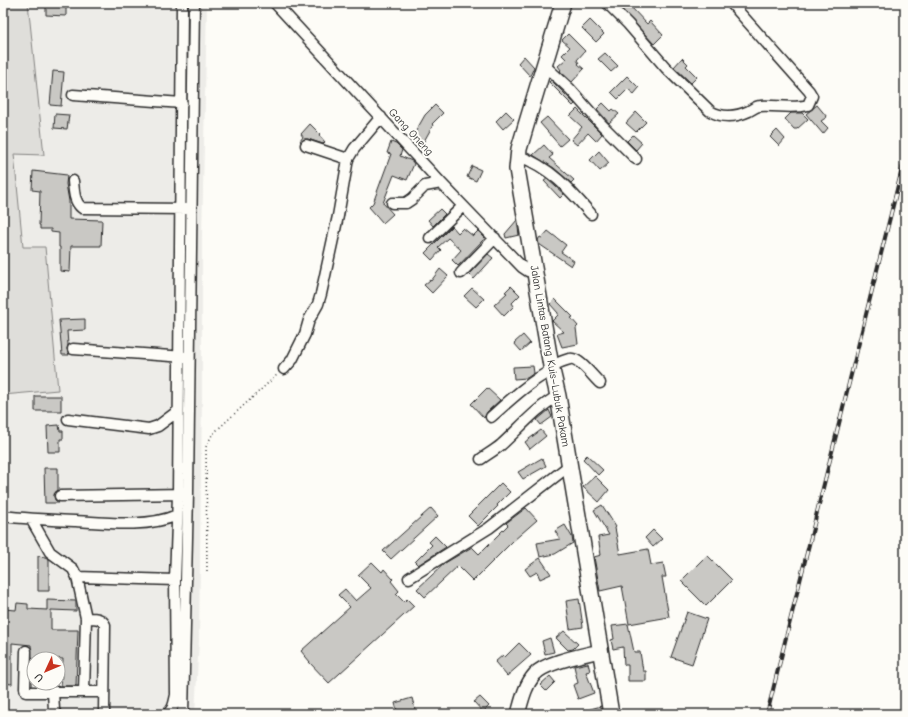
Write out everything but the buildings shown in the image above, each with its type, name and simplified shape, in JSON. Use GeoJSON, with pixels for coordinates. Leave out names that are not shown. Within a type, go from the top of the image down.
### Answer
{"type":"FeatureCollection","features":[{"type":"Feature","properties":{"kind":"highway","name":"Jalan Lintas Batang Kuis–Lubuk Pakam"},"geometry":{"type":"LineString","coordinates":[[563,3],[526,122],[517,169],[570,465],[611,714]]}},
{"type":"Feature","properties":{"kind":"main road"},"geometry":{"type":"LineString","coordinates":[[518,714],[525,690],[532,678],[540,669],[600,651]]}},
{"type":"Feature","properties":{"kind":"street"},"geometry":{"type":"LineString","coordinates":[[167,714],[173,707],[176,695],[176,515],[183,494],[178,411],[182,3]]}},
{"type":"Feature","properties":{"kind":"street"},"geometry":{"type":"LineString","coordinates":[[183,714],[183,494],[190,358],[194,3]]}},
{"type":"Feature","properties":{"kind":"street","name":"Gang Oneng"},"geometry":{"type":"LineString","coordinates":[[275,3],[463,206],[522,267],[528,271],[535,272]]}},
{"type":"Feature","properties":{"kind":"street"},"geometry":{"type":"LineString","coordinates":[[607,3],[628,24],[666,68],[710,111],[718,115],[728,116],[746,112],[759,105],[801,107],[808,105],[812,96],[809,91],[731,3]]}},
{"type":"Feature","properties":{"kind":"street"},"geometry":{"type":"LineString","coordinates":[[544,65],[570,89],[636,160]]}},
{"type":"Feature","properties":{"kind":"street"},"geometry":{"type":"LineString","coordinates":[[73,95],[182,102]]}},
{"type":"Feature","properties":{"kind":"street"},"geometry":{"type":"LineString","coordinates":[[284,369],[292,360],[305,334],[309,320],[319,299],[338,216],[348,159],[354,149],[381,117]]}},
{"type":"Feature","properties":{"kind":"street"},"geometry":{"type":"LineString","coordinates":[[306,145],[348,159]]}},
{"type":"Feature","properties":{"kind":"street"},"geometry":{"type":"LineString","coordinates":[[519,156],[532,161],[565,185],[591,214]]}},
{"type":"Feature","properties":{"kind":"street"},"geometry":{"type":"LineString","coordinates":[[73,181],[77,204],[82,208],[191,210]]}},
{"type":"Feature","properties":{"kind":"street"},"geometry":{"type":"LineString","coordinates":[[392,203],[406,203],[425,186],[442,183]]}},
{"type":"Feature","properties":{"kind":"street"},"geometry":{"type":"LineString","coordinates":[[430,238],[463,206]]}},
{"type":"Feature","properties":{"kind":"street"},"geometry":{"type":"LineString","coordinates":[[461,273],[495,238]]}},
{"type":"Feature","properties":{"kind":"street"},"geometry":{"type":"LineString","coordinates":[[73,349],[190,358]]}},
{"type":"Feature","properties":{"kind":"street"},"geometry":{"type":"LineString","coordinates":[[490,417],[538,377],[570,359],[575,359],[580,363],[600,383]]}},
{"type":"Feature","properties":{"kind":"street"},"geometry":{"type":"LineString","coordinates":[[481,459],[500,446],[531,416],[558,396]]}},
{"type":"Feature","properties":{"kind":"street"},"geometry":{"type":"LineString","coordinates":[[68,420],[149,429],[158,426],[178,411]]}},
{"type":"Feature","properties":{"kind":"street"},"geometry":{"type":"LineString","coordinates":[[409,578],[489,528],[570,465]]}},
{"type":"Feature","properties":{"kind":"street"},"geometry":{"type":"LineString","coordinates":[[60,496],[183,494]]}},
{"type":"Feature","properties":{"kind":"street"},"geometry":{"type":"LineString","coordinates":[[3,516],[109,523],[163,521],[176,515]]}},
{"type":"Feature","properties":{"kind":"street"},"geometry":{"type":"LineString","coordinates":[[31,519],[50,552],[73,569],[77,577],[86,618],[84,692]]}},
{"type":"Feature","properties":{"kind":"street"},"geometry":{"type":"LineString","coordinates":[[77,577],[175,580]]}},
{"type":"Feature","properties":{"kind":"street"},"geometry":{"type":"LineString","coordinates":[[86,618],[98,619],[103,621],[105,625],[104,714]]}},
{"type":"Feature","properties":{"kind":"street"},"geometry":{"type":"LineString","coordinates":[[26,651],[25,690],[28,693],[104,692]]}},
{"type":"Feature","properties":{"kind":"street"},"geometry":{"type":"LineString","coordinates":[[53,692],[54,710],[56,714]]}},
{"type":"Feature","properties":{"kind":"path"},"geometry":{"type":"LineString","coordinates":[[207,571],[205,495],[206,447],[212,435],[218,429],[284,369]]}},
{"type":"Feature","properties":{"kind":"shaded area"},"geometry":{"type":"Polygon","coordinates":[[[3,3],[207,3],[202,237],[199,640],[195,714],[3,714],[3,3]]]}},
{"type":"Feature","properties":{"kind":"shaded area"},"geometry":{"type":"Polygon","coordinates":[[[3,3],[28,3],[44,155],[14,154],[23,247],[45,247],[58,390],[3,395],[3,3]]]}},
{"type":"Feature","properties":{"kind":"railway"},"geometry":{"type":"LineString","coordinates":[[767,714],[905,157]]}}]}
